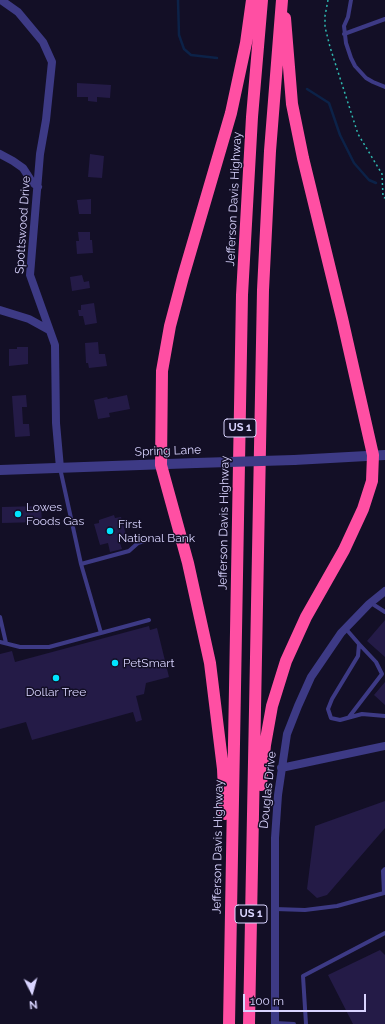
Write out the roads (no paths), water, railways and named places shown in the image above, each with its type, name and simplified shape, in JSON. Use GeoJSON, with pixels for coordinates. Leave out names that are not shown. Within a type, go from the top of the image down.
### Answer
{"type":"FeatureCollection","features":[{"type":"Feature","properties":{"kind":"highway"},"geometry":{"type":"LineString","coordinates":[[232,856],[225,811],[223,769],[210,663],[188,563],[161,465],[162,371],[170,326],[183,277],[231,113],[246,43],[252,0]]}},
{"type":"Feature","properties":{"kind":"highway","name":"Jefferson Davis Highway"},"geometry":{"type":"LineString","coordinates":[[229,1024],[242,295],[252,117],[262,0]]}},
{"type":"Feature","properties":{"kind":"highway"},"geometry":{"type":"LineString","coordinates":[[253,805],[260,786],[272,706],[286,661],[306,617],[344,550],[363,509],[372,481],[373,456],[342,318],[303,158],[292,104],[288,63],[288,34],[283,0]]}},
{"type":"Feature","properties":{"kind":"highway","name":"US 1"},"geometry":{"type":"LineString","coordinates":[[249,1024],[260,417],[265,231],[274,94],[283,0]]}},
{"type":"Feature","properties":{"kind":"street","name":"Spottswood Drive"},"geometry":{"type":"LineString","coordinates":[[1,0],[18,12],[43,42],[52,62],[46,120],[40,154],[30,275],[55,345],[56,423],[60,468]]}},
{"type":"Feature","properties":{"kind":"street"},"geometry":{"type":"LineString","coordinates":[[0,154],[14,161],[23,168],[32,182],[38,187]]}},
{"type":"Feature","properties":{"kind":"street"},"geometry":{"type":"LineString","coordinates":[[0,310],[29,319],[49,330]]}},
{"type":"Feature","properties":{"kind":"street","name":"Spring Lane"},"geometry":{"type":"LineString","coordinates":[[0,470],[294,460],[385,455]]}},
{"type":"Feature","properties":{"kind":"street","name":"Douglas Drive"},"geometry":{"type":"LineString","coordinates":[[275,1023],[275,838],[281,768],[287,734],[311,677],[341,632],[385,591]]}},
{"type":"Feature","properties":{"kind":"street"},"geometry":{"type":"LineString","coordinates":[[281,768],[385,746]]}},
{"type":"Feature","properties":{"kind":"lane"},"geometry":{"type":"LineString","coordinates":[[350,0],[348,17],[344,26],[344,34],[351,58],[355,66],[366,78],[385,87]]}},
{"type":"Feature","properties":{"kind":"lane"},"geometry":{"type":"LineString","coordinates":[[344,34],[385,19]]}},
{"type":"Feature","properties":{"kind":"lane"},"geometry":{"type":"LineString","coordinates":[[60,468],[81,564],[101,632]]}},
{"type":"Feature","properties":{"kind":"lane"},"geometry":{"type":"LineString","coordinates":[[81,564],[128,551],[138,543],[147,540]]}},
{"type":"Feature","properties":{"kind":"lane"},"geometry":{"type":"LineString","coordinates":[[371,603],[385,612]]}},
{"type":"Feature","properties":{"kind":"lane"},"geometry":{"type":"LineString","coordinates":[[0,617],[6,643]]}},
{"type":"Feature","properties":{"kind":"lane"},"geometry":{"type":"LineString","coordinates":[[0,642],[20,647],[49,647],[150,620]]}},
{"type":"Feature","properties":{"kind":"lane"},"geometry":{"type":"LineString","coordinates":[[345,628],[376,662],[382,674],[349,717]]}},
{"type":"Feature","properties":{"kind":"lane"},"geometry":{"type":"LineString","coordinates":[[359,644],[358,656],[332,699],[328,709],[331,718],[340,720],[362,714],[385,716]]}},
{"type":"Feature","properties":{"kind":"lane"},"geometry":{"type":"LineString","coordinates":[[276,909],[305,910],[337,906],[384,893],[383,871],[385,869]]}},
{"type":"Feature","properties":{"kind":"lane"},"geometry":{"type":"LineString","coordinates":[[306,1024],[303,976],[385,933]]}},
{"type":"Feature","properties":{"kind":"lane"},"geometry":{"type":"LineString","coordinates":[[275,1023],[294,1024]]}},
{"type":"Feature","properties":{"kind":"waterway"},"geometry":{"type":"LineString","coordinates":[[178,0],[179,35],[184,49],[191,55],[217,58]]}},
{"type":"Feature","properties":{"kind":"waterway"},"geometry":{"type":"LineString","coordinates":[[307,89],[329,103],[340,135],[354,163],[369,180],[376,183]]}},
{"type":"Feature","properties":{"kind":"place","name":"Lowes Foods Gas"},"geometry":{"type":"Point","coordinates":[18,514]}},
{"type":"Feature","properties":{"kind":"place","name":"First National Bank"},"geometry":{"type":"Point","coordinates":[110,531]}},
{"type":"Feature","properties":{"kind":"place","name":"PetSmart"},"geometry":{"type":"Point","coordinates":[115,663]}},
{"type":"Feature","properties":{"kind":"place","name":"Dollar Tree"},"geometry":{"type":"Point","coordinates":[56,678]}}]}
